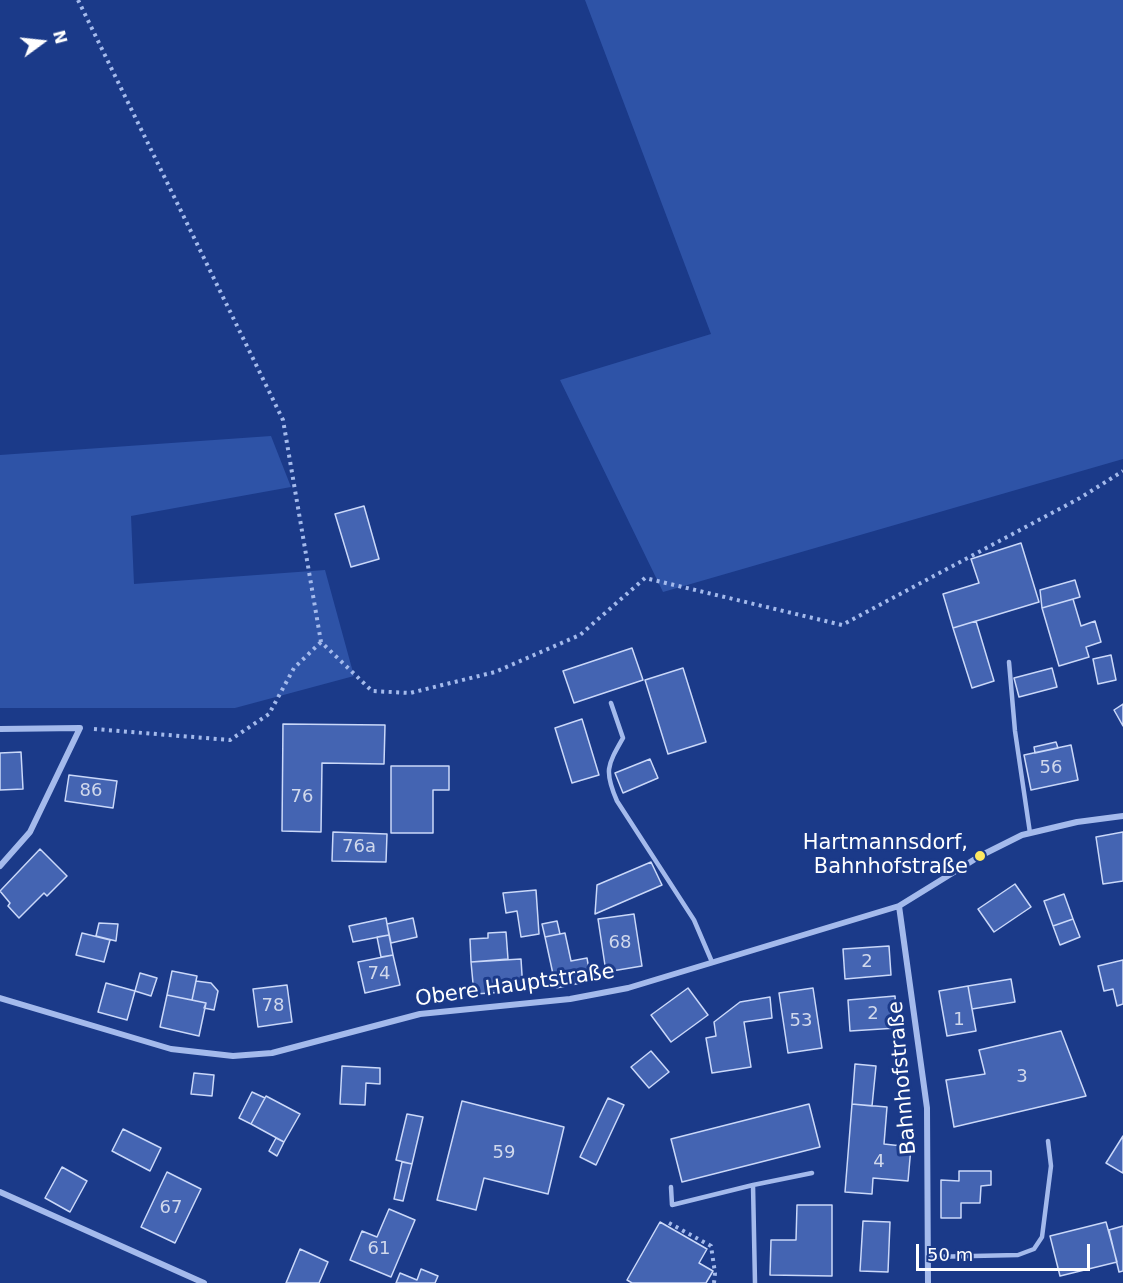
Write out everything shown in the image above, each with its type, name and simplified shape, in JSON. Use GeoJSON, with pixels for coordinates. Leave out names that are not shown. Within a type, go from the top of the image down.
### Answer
{"type":"FeatureCollection","features":[{"type":"Feature","properties":{"kind":"street"},"geometry":{"type":"LineString","coordinates":[[0,729],[80,728],[30,832],[0,866]]}},
{"type":"Feature","properties":{"kind":"street","name":"Obere Hauptstraße"},"geometry":{"type":"LineString","coordinates":[[0,998],[171,1049],[233,1056],[272,1053],[420,1014],[582,997],[628,988],[899,906],[980,856],[1030,833],[1077,822],[1123,816]]}},
{"type":"Feature","properties":{"kind":"street","name":"Bahnhofstraße"},"geometry":{"type":"LineString","coordinates":[[899,906],[927,1108],[928,1283]]}},
{"type":"Feature","properties":{"kind":"street"},"geometry":{"type":"LineString","coordinates":[[0,1192],[204,1283]]}},
{"type":"Feature","properties":{"kind":"lane"},"geometry":{"type":"LineString","coordinates":[[1009,662],[1015,731],[1030,833]]}},
{"type":"Feature","properties":{"kind":"lane"},"geometry":{"type":"LineString","coordinates":[[611,703],[623,738],[607,766],[608,780],[617,801],[694,920],[712,962]]}},
{"type":"Feature","properties":{"kind":"lane"},"geometry":{"type":"LineString","coordinates":[[928,1257],[1018,1255],[1034,1249],[1042,1237],[1051,1166],[1048,1141]]}},
{"type":"Feature","properties":{"kind":"lane"},"geometry":{"type":"LineString","coordinates":[[671,1187],[672,1205],[812,1173]]}},
{"type":"Feature","properties":{"kind":"lane"},"geometry":{"type":"LineString","coordinates":[[753,1185],[755,1283]]}},
{"type":"Feature","properties":{"kind":"path"},"geometry":{"type":"LineString","coordinates":[[78,0],[283,420],[321,642],[372,691],[410,693],[495,672],[580,635],[645,578],[842,625],[1080,498],[1123,471]]}},
{"type":"Feature","properties":{"kind":"path"},"geometry":{"type":"LineString","coordinates":[[80,728],[230,740],[268,714],[294,668],[321,642]]}},
{"type":"Feature","properties":{"kind":"path"},"geometry":{"type":"LineString","coordinates":[[669,1222],[711,1246],[715,1273],[714,1283]]}},
{"type":"Feature","properties":{"kind":"shaded area"},"geometry":{"type":"Polygon","coordinates":[[[585,0],[1123,0],[1123,459],[663,592],[560,380],[711,334],[585,0]]]}},
{"type":"Feature","properties":{"kind":"shaded area"},"geometry":{"type":"Polygon","coordinates":[[[271,436],[291,487],[131,516],[134,584],[325,570],[354,676],[235,708],[0,708],[0,455],[271,436]]]}},
{"type":"Feature","properties":{"kind":"building"},"geometry":{"type":"Polygon","coordinates":[[[364,506],[379,559],[351,567],[335,514],[364,506]]]}},
{"type":"Feature","properties":{"kind":"building"},"geometry":{"type":"Polygon","coordinates":[[[1021,543],[1039,602],[953,628],[943,594],[979,583],[971,559],[1021,543]]]}},
{"type":"Feature","properties":{"kind":"building"},"geometry":{"type":"Polygon","coordinates":[[[1075,580],[1080,597],[1042,608],[1040,590],[1075,580]]]}},
{"type":"Feature","properties":{"kind":"building"},"geometry":{"type":"Polygon","coordinates":[[[1073,599],[1081,626],[1095,621],[1101,642],[1086,647],[1089,657],[1059,666],[1042,608],[1073,599]]]}},
{"type":"Feature","properties":{"kind":"building"},"geometry":{"type":"Polygon","coordinates":[[[976,621],[994,681],[972,688],[953,628],[976,621]]]}},
{"type":"Feature","properties":{"kind":"building"},"geometry":{"type":"Polygon","coordinates":[[[632,648],[643,680],[574,703],[563,671],[632,648]]]}},
{"type":"Feature","properties":{"kind":"building"},"geometry":{"type":"Polygon","coordinates":[[[1111,655],[1116,680],[1098,684],[1093,659],[1111,655]]]}},
{"type":"Feature","properties":{"kind":"building"},"geometry":{"type":"Polygon","coordinates":[[[683,668],[706,742],[668,754],[645,680],[683,668]]]}},
{"type":"Feature","properties":{"kind":"building"},"geometry":{"type":"Polygon","coordinates":[[[1052,668],[1057,687],[1019,697],[1014,678],[1052,668]]]}},
{"type":"Feature","properties":{"kind":"building"},"geometry":{"type":"Polygon","coordinates":[[[1123,704],[1123,726],[1114,710],[1123,704]]]}},
{"type":"Feature","properties":{"kind":"building"},"geometry":{"type":"Polygon","coordinates":[[[582,719],[599,775],[572,783],[555,728],[582,719]]]}},
{"type":"Feature","properties":{"kind":"building"},"geometry":{"type":"Polygon","coordinates":[[[283,724],[385,725],[384,764],[322,763],[321,832],[282,831],[283,724]]]}},
{"type":"Feature","properties":{"kind":"building"},"geometry":{"type":"Polygon","coordinates":[[[1056,742],[1058,748],[1035,753],[1034,747],[1056,742]]]}},
{"type":"Feature","properties":{"kind":"building"},"geometry":{"type":"Polygon","coordinates":[[[1071,745],[1078,780],[1031,790],[1024,755],[1071,745]]]}},
{"type":"Feature","properties":{"kind":"building"},"geometry":{"type":"Polygon","coordinates":[[[21,752],[23,789],[0,790],[0,753],[21,752]]]}},
{"type":"Feature","properties":{"kind":"building"},"geometry":{"type":"Polygon","coordinates":[[[650,759],[658,778],[623,793],[615,773],[650,759]]]}},
{"type":"Feature","properties":{"kind":"building"},"geometry":{"type":"Polygon","coordinates":[[[391,766],[449,766],[449,790],[433,790],[433,833],[391,833],[391,766]]]}},
{"type":"Feature","properties":{"kind":"building"},"geometry":{"type":"Polygon","coordinates":[[[69,775],[117,781],[113,808],[65,801],[69,775]]]}},
{"type":"Feature","properties":{"kind":"building"},"geometry":{"type":"Polygon","coordinates":[[[333,832],[387,834],[386,862],[332,861],[333,832]]]}},
{"type":"Feature","properties":{"kind":"building"},"geometry":{"type":"Polygon","coordinates":[[[1123,832],[1123,881],[1103,884],[1096,837],[1123,832]]]}},
{"type":"Feature","properties":{"kind":"building"},"geometry":{"type":"Polygon","coordinates":[[[40,849],[67,876],[47,896],[44,893],[19,918],[8,906],[10,903],[0,891],[40,849]]]}},
{"type":"Feature","properties":{"kind":"building"},"geometry":{"type":"Polygon","coordinates":[[[651,862],[662,885],[595,914],[597,885],[651,862]]]}},
{"type":"Feature","properties":{"kind":"building"},"geometry":{"type":"Polygon","coordinates":[[[1015,884],[1031,907],[994,932],[978,909],[1015,884]]]}},
{"type":"Feature","properties":{"kind":"building"},"geometry":{"type":"Polygon","coordinates":[[[536,890],[539,934],[521,937],[517,911],[506,913],[503,893],[536,890]]]}},
{"type":"Feature","properties":{"kind":"building"},"geometry":{"type":"Polygon","coordinates":[[[1064,894],[1073,919],[1053,926],[1044,901],[1064,894]]]}},
{"type":"Feature","properties":{"kind":"building"},"geometry":{"type":"Polygon","coordinates":[[[634,914],[642,966],[606,972],[598,919],[634,914]]]}},
{"type":"Feature","properties":{"kind":"building"},"geometry":{"type":"Polygon","coordinates":[[[386,918],[389,935],[353,942],[349,926],[386,918]]]}},
{"type":"Feature","properties":{"kind":"building"},"geometry":{"type":"Polygon","coordinates":[[[413,918],[417,937],[391,943],[387,924],[413,918]]]}},
{"type":"Feature","properties":{"kind":"building"},"geometry":{"type":"Polygon","coordinates":[[[1073,919],[1080,937],[1060,945],[1053,926],[1073,919]]]}},
{"type":"Feature","properties":{"kind":"building"},"geometry":{"type":"Polygon","coordinates":[[[557,921],[560,934],[545,937],[542,924],[557,921]]]}},
{"type":"Feature","properties":{"kind":"building"},"geometry":{"type":"Polygon","coordinates":[[[99,923],[118,924],[116,941],[96,936],[99,923]]]}},
{"type":"Feature","properties":{"kind":"building"},"geometry":{"type":"Polygon","coordinates":[[[506,932],[508,959],[471,962],[470,939],[488,938],[488,933],[506,932]]]}},
{"type":"Feature","properties":{"kind":"building"},"geometry":{"type":"Polygon","coordinates":[[[82,933],[110,940],[104,962],[76,955],[82,933]]]}},
{"type":"Feature","properties":{"kind":"building"},"geometry":{"type":"Polygon","coordinates":[[[565,933],[571,961],[587,958],[591,981],[556,988],[545,937],[565,933]]]}},
{"type":"Feature","properties":{"kind":"building"},"geometry":{"type":"Polygon","coordinates":[[[389,935],[393,955],[381,957],[377,937],[389,935]]]}},
{"type":"Feature","properties":{"kind":"building"},"geometry":{"type":"Polygon","coordinates":[[[889,946],[891,975],[845,979],[843,949],[889,946]]]}},
{"type":"Feature","properties":{"kind":"building"},"geometry":{"type":"Polygon","coordinates":[[[393,955],[400,985],[365,993],[358,962],[393,955]]]}},
{"type":"Feature","properties":{"kind":"building"},"geometry":{"type":"Polygon","coordinates":[[[521,959],[523,991],[474,994],[471,962],[521,959]]]}},
{"type":"Feature","properties":{"kind":"building"},"geometry":{"type":"Polygon","coordinates":[[[1123,960],[1123,1004],[1117,1006],[1113,989],[1104,991],[1098,966],[1123,960]]]}},
{"type":"Feature","properties":{"kind":"building"},"geometry":{"type":"Polygon","coordinates":[[[172,971],[197,976],[192,1000],[167,995],[172,971]]]}},
{"type":"Feature","properties":{"kind":"building"},"geometry":{"type":"Polygon","coordinates":[[[140,973],[157,978],[151,996],[135,991],[140,973]]]}},
{"type":"Feature","properties":{"kind":"building"},"geometry":{"type":"Polygon","coordinates":[[[1011,979],[1015,1002],[972,1009],[968,986],[1011,979]]]}},
{"type":"Feature","properties":{"kind":"building"},"geometry":{"type":"Polygon","coordinates":[[[196,981],[211,983],[218,991],[214,1010],[204,1008],[206,1003],[192,1000],[196,981]]]}},
{"type":"Feature","properties":{"kind":"building"},"geometry":{"type":"Polygon","coordinates":[[[106,983],[135,991],[127,1020],[98,1012],[106,983]]]}},
{"type":"Feature","properties":{"kind":"building"},"geometry":{"type":"Polygon","coordinates":[[[287,985],[292,1022],[258,1027],[253,989],[287,985]]]}},
{"type":"Feature","properties":{"kind":"building"},"geometry":{"type":"Polygon","coordinates":[[[968,986],[976,1031],[947,1036],[939,991],[968,986]]]}},
{"type":"Feature","properties":{"kind":"building"},"geometry":{"type":"Polygon","coordinates":[[[688,988],[708,1015],[671,1042],[651,1015],[688,988]]]}},
{"type":"Feature","properties":{"kind":"building"},"geometry":{"type":"Polygon","coordinates":[[[813,988],[822,1048],[788,1053],[779,993],[813,988]]]}},
{"type":"Feature","properties":{"kind":"building"},"geometry":{"type":"Polygon","coordinates":[[[167,995],[206,1003],[199,1036],[160,1027],[167,995]]]}},
{"type":"Feature","properties":{"kind":"building"},"geometry":{"type":"Polygon","coordinates":[[[895,996],[897,1028],[850,1031],[848,1000],[895,996]]]}},
{"type":"Feature","properties":{"kind":"building"},"geometry":{"type":"Polygon","coordinates":[[[770,997],[772,1018],[744,1022],[751,1067],[712,1073],[706,1038],[716,1036],[714,1022],[740,1002],[770,997]]]}},
{"type":"Feature","properties":{"kind":"building"},"geometry":{"type":"Polygon","coordinates":[[[1061,1031],[1086,1096],[954,1127],[946,1080],[985,1074],[979,1050],[1061,1031]]]}},
{"type":"Feature","properties":{"kind":"building"},"geometry":{"type":"Polygon","coordinates":[[[651,1051],[669,1072],[649,1088],[631,1067],[651,1051]]]}},
{"type":"Feature","properties":{"kind":"building"},"geometry":{"type":"Polygon","coordinates":[[[855,1064],[876,1066],[872,1106],[852,1104],[855,1064]]]}},
{"type":"Feature","properties":{"kind":"building"},"geometry":{"type":"Polygon","coordinates":[[[342,1066],[380,1068],[380,1084],[366,1083],[365,1105],[340,1104],[342,1066]]]}},
{"type":"Feature","properties":{"kind":"building"},"geometry":{"type":"Polygon","coordinates":[[[194,1073],[214,1075],[212,1096],[191,1094],[194,1073]]]}},
{"type":"Feature","properties":{"kind":"building"},"geometry":{"type":"Polygon","coordinates":[[[252,1092],[265,1098],[251,1124],[239,1118],[252,1092]]]}},
{"type":"Feature","properties":{"kind":"building"},"geometry":{"type":"Polygon","coordinates":[[[266,1096],[300,1114],[284,1142],[251,1124],[266,1096]]]}},
{"type":"Feature","properties":{"kind":"building"},"geometry":{"type":"Polygon","coordinates":[[[608,1098],[624,1105],[596,1165],[580,1157],[608,1098]]]}},
{"type":"Feature","properties":{"kind":"building"},"geometry":{"type":"Polygon","coordinates":[[[462,1101],[564,1127],[548,1194],[484,1178],[476,1210],[437,1200],[462,1101]]]}},
{"type":"Feature","properties":{"kind":"building"},"geometry":{"type":"Polygon","coordinates":[[[809,1104],[820,1147],[682,1182],[671,1139],[809,1104]]]}},
{"type":"Feature","properties":{"kind":"building"},"geometry":{"type":"Polygon","coordinates":[[[852,1104],[887,1107],[884,1144],[911,1147],[908,1181],[873,1178],[872,1194],[845,1192],[852,1104]]]}},
{"type":"Feature","properties":{"kind":"building"},"geometry":{"type":"Polygon","coordinates":[[[407,1114],[423,1117],[412,1164],[396,1160],[407,1114]]]}},
{"type":"Feature","properties":{"kind":"building"},"geometry":{"type":"Polygon","coordinates":[[[123,1129],[161,1148],[150,1171],[112,1151],[123,1129]]]}},
{"type":"Feature","properties":{"kind":"building"},"geometry":{"type":"Polygon","coordinates":[[[1123,1136],[1123,1173],[1106,1163],[1123,1136]]]}},
{"type":"Feature","properties":{"kind":"building"},"geometry":{"type":"Polygon","coordinates":[[[276,1138],[284,1142],[277,1156],[269,1151],[276,1138]]]}},
{"type":"Feature","properties":{"kind":"building"},"geometry":{"type":"Polygon","coordinates":[[[402,1162],[412,1164],[403,1201],[394,1199],[402,1162]]]}},
{"type":"Feature","properties":{"kind":"building"},"geometry":{"type":"Polygon","coordinates":[[[62,1167],[87,1181],[70,1212],[45,1198],[62,1167]]]}},
{"type":"Feature","properties":{"kind":"building"},"geometry":{"type":"Polygon","coordinates":[[[959,1171],[991,1171],[991,1185],[981,1186],[980,1203],[961,1203],[961,1218],[941,1218],[941,1180],[959,1181],[959,1171]]]}},
{"type":"Feature","properties":{"kind":"building"},"geometry":{"type":"Polygon","coordinates":[[[167,1172],[201,1189],[175,1243],[141,1227],[167,1172]]]}},
{"type":"Feature","properties":{"kind":"building"},"geometry":{"type":"Polygon","coordinates":[[[797,1205],[832,1205],[832,1276],[770,1275],[771,1240],[796,1240],[797,1205]]]}},
{"type":"Feature","properties":{"kind":"building"},"geometry":{"type":"Polygon","coordinates":[[[389,1209],[415,1220],[391,1277],[350,1260],[362,1231],[377,1237],[389,1209]]]}},
{"type":"Feature","properties":{"kind":"building"},"geometry":{"type":"Polygon","coordinates":[[[863,1221],[890,1222],[888,1272],[860,1271],[863,1221]]]}},
{"type":"Feature","properties":{"kind":"building"},"geometry":{"type":"Polygon","coordinates":[[[660,1222],[707,1249],[699,1263],[713,1271],[706,1283],[632,1283],[627,1280],[660,1222]]]}},
{"type":"Feature","properties":{"kind":"building"},"geometry":{"type":"Polygon","coordinates":[[[1106,1222],[1117,1262],[1060,1276],[1050,1236],[1106,1222]]]}},
{"type":"Feature","properties":{"kind":"building"},"geometry":{"type":"Polygon","coordinates":[[[1123,1226],[1123,1271],[1119,1272],[1109,1230],[1123,1226]]]}},
{"type":"Feature","properties":{"kind":"building"},"geometry":{"type":"Polygon","coordinates":[[[300,1249],[328,1262],[319,1283],[286,1283],[300,1249]]]}},
{"type":"Feature","properties":{"kind":"building"},"geometry":{"type":"Polygon","coordinates":[[[421,1269],[438,1276],[435,1283],[396,1283],[400,1273],[417,1280],[421,1269]]]}},
{"type":"Feature","properties":{"kind":"place","name":"Hartmannsdorf, Bahnhofstraße"},"geometry":{"type":"Point","coordinates":[980,856]}}]}
